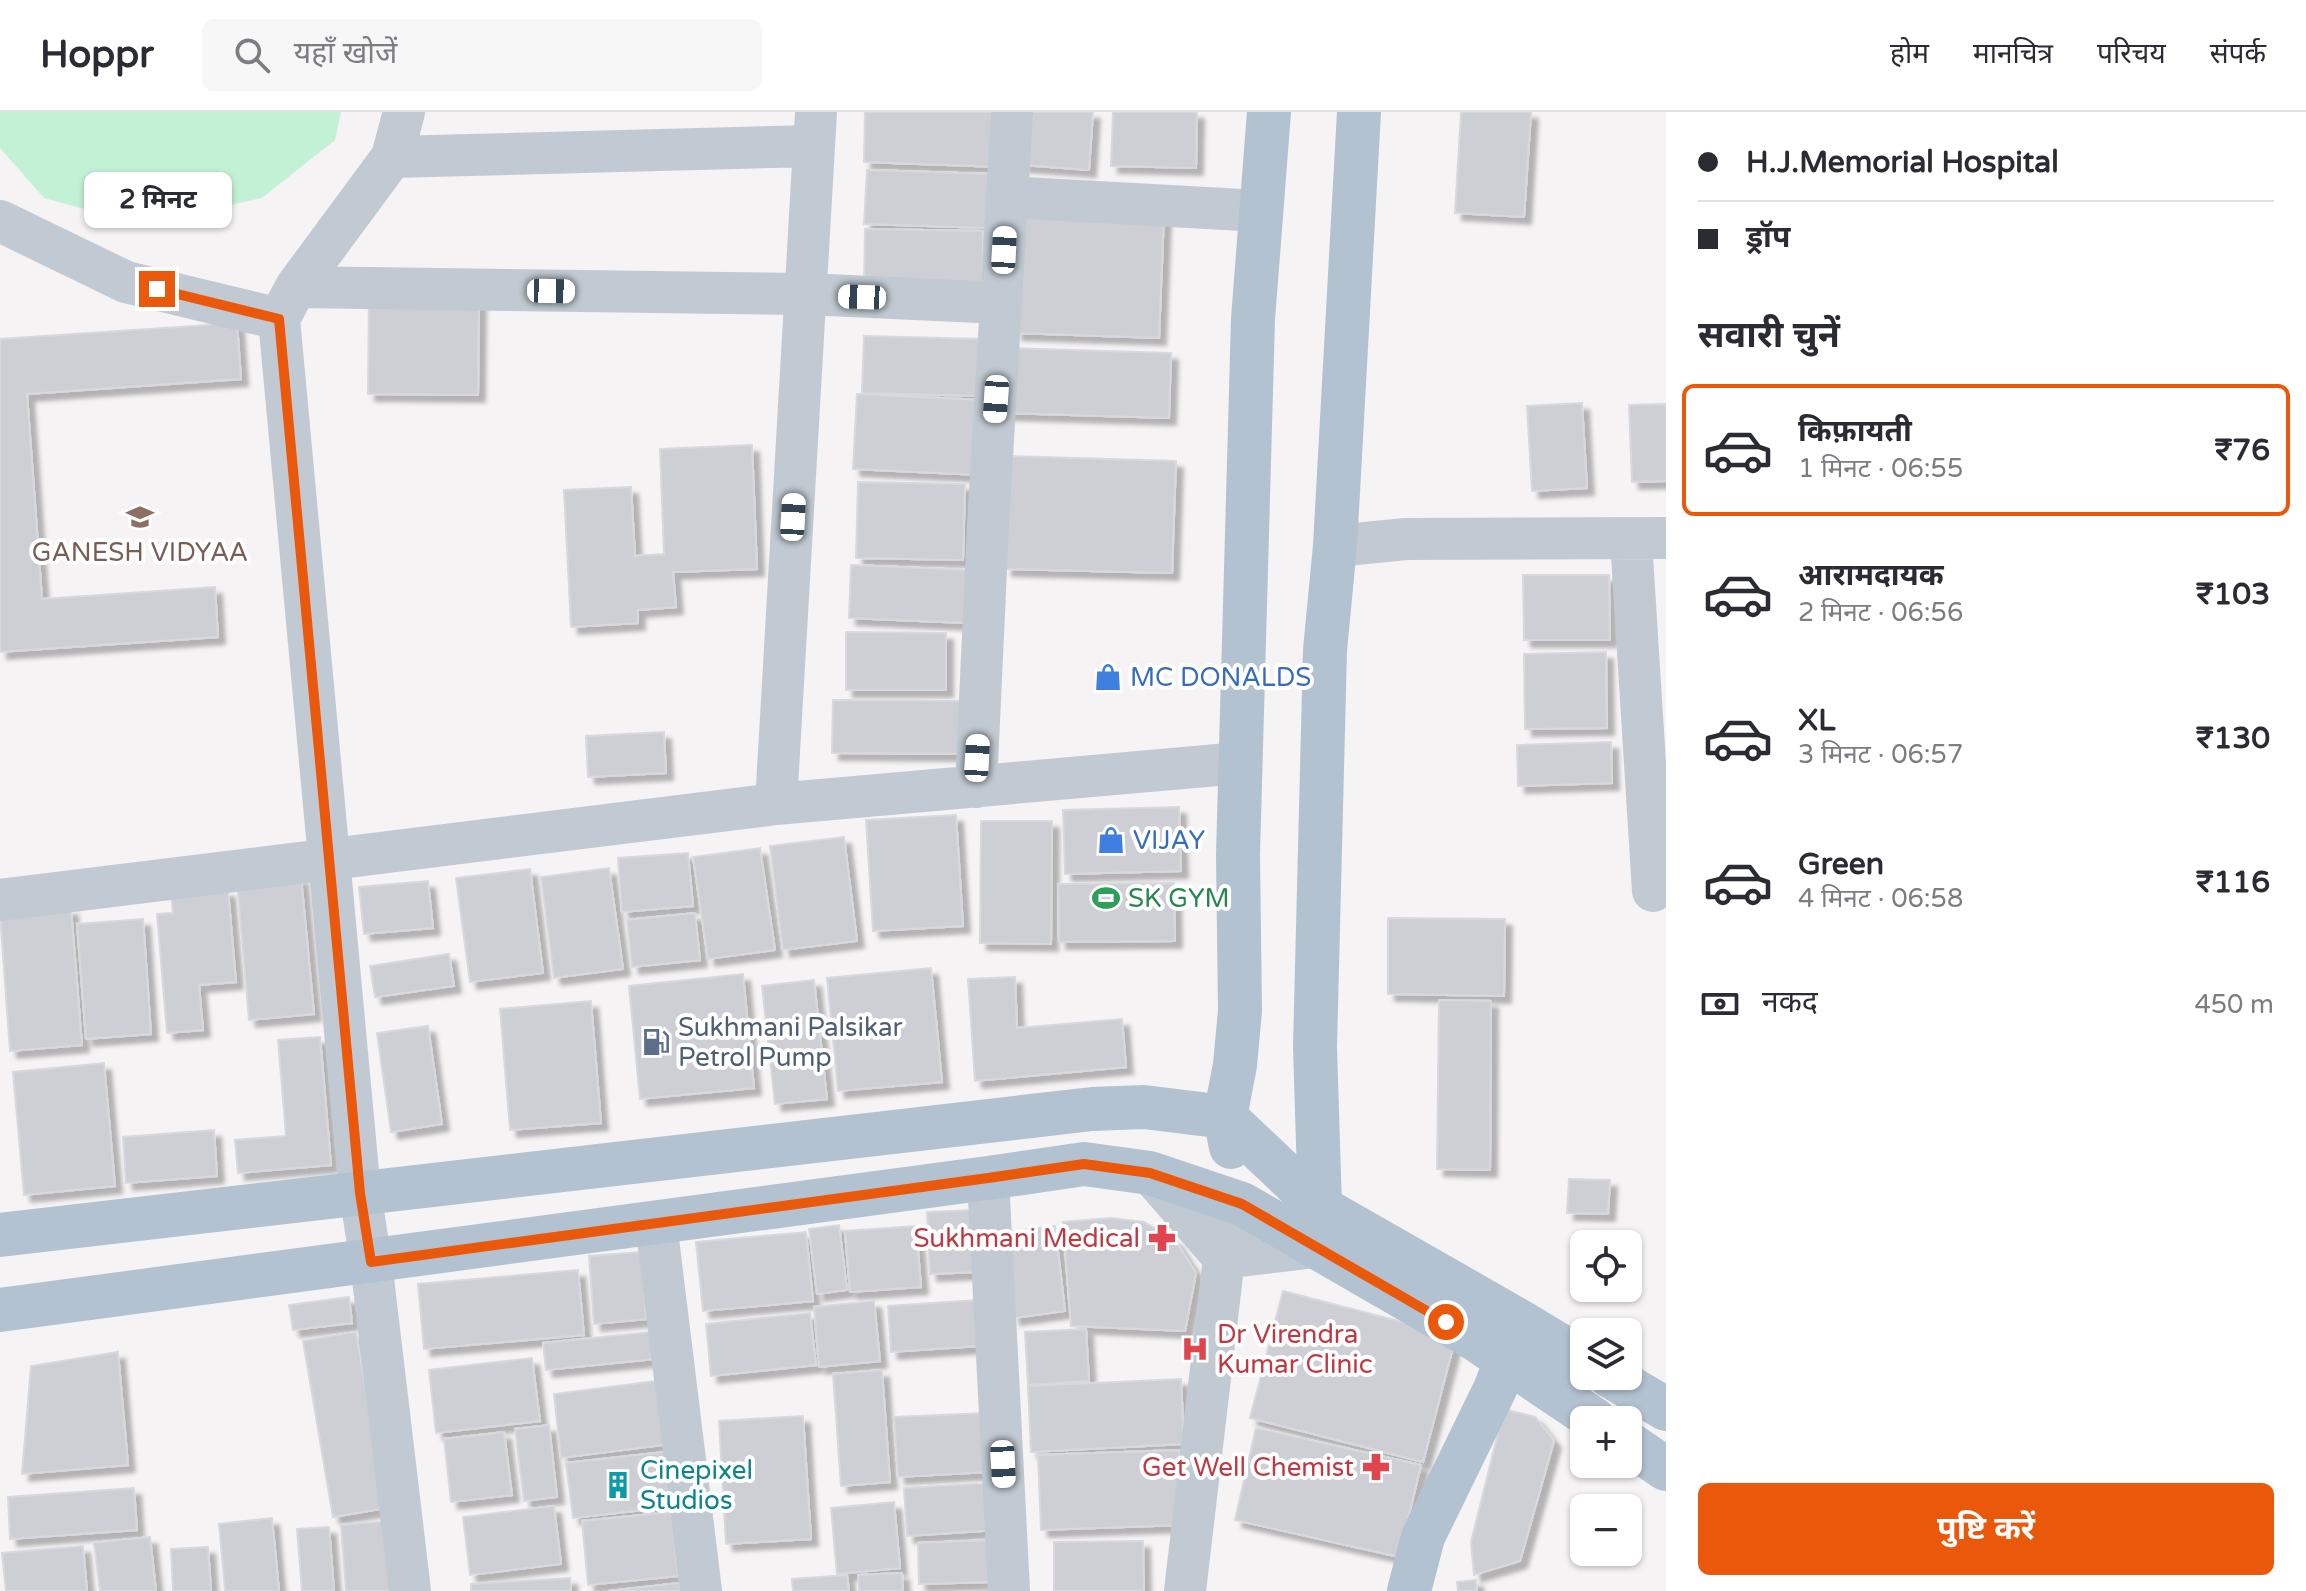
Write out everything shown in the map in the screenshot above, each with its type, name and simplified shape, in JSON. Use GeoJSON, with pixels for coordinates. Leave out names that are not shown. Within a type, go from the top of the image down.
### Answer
{"type":"FeatureCollection","features":[{"type":"Feature","properties":{"kind":"main road"},"geometry":{"type":"LineString","coordinates":[[1242,1204],[1225,1117],[1235,1065],[1240,1011],[1238,855],[1253,319],[1269,112]]}},
{"type":"Feature","properties":{"kind":"main road"},"geometry":{"type":"LineString","coordinates":[[1317,1227],[1315,1047],[1325,650],[1335,546],[1359,112]]}},
{"type":"Feature","properties":{"kind":"main road"},"geometry":{"type":"LineString","coordinates":[[1,1233],[1092,1109],[1144,1107],[1225,1117],[1317,1227],[1472,1337],[1514,1341],[1570,1356]]}},
{"type":"Feature","properties":{"kind":"main road"},"geometry":{"type":"LineString","coordinates":[[0,1310],[1084,1164],[1150,1173],[1317,1227]]}},
{"type":"Feature","properties":{"kind":"main road"},"geometry":{"type":"LineString","coordinates":[[1514,1341],[1581,1406]]}},
{"type":"Feature","properties":{"kind":"main road"},"geometry":{"type":"LineString","coordinates":[[1409,1591],[1423,1537],[1495,1389],[1514,1341]]}},
{"type":"Feature","properties":{"kind":"main road"},"geometry":{"type":"LineString","coordinates":[[1634,1390],[1666,1409]]}},
{"type":"Feature","properties":{"kind":"main road"},"geometry":{"type":"LineString","coordinates":[[1642,1453],[1666,1469]]}},
{"type":"Feature","properties":{"kind":"street"},"geometry":{"type":"LineString","coordinates":[[404,112],[392,157],[287,303],[330,860],[360,1193],[410,1591]]}},
{"type":"Feature","properties":{"kind":"street"},"geometry":{"type":"LineString","coordinates":[[976,787],[1012,112]]}},
{"type":"Feature","properties":{"kind":"street"},"geometry":{"type":"LineString","coordinates":[[392,157],[815,129],[776,804]]}},
{"type":"Feature","properties":{"kind":"street"},"geometry":{"type":"LineString","coordinates":[[1008,197],[1261,211]]}},
{"type":"Feature","properties":{"kind":"street"},"geometry":{"type":"LineString","coordinates":[[0,221],[126,282],[287,303],[806,294],[1001,303]]}},
{"type":"Feature","properties":{"kind":"street"},"geometry":{"type":"LineString","coordinates":[[1335,546],[1406,539],[1649,539],[1653,891]]}},
{"type":"Feature","properties":{"kind":"street"},"geometry":{"type":"LineString","coordinates":[[0,900],[776,804],[1240,763]]}},
{"type":"Feature","properties":{"kind":"street"},"geometry":{"type":"LineString","coordinates":[[1150,1173],[1224,1258]]}},
{"type":"Feature","properties":{"kind":"street"},"geometry":{"type":"LineString","coordinates":[[988,1178],[1009,1591]]}},
{"type":"Feature","properties":{"kind":"street"},"geometry":{"type":"LineString","coordinates":[[1185,1591],[1224,1258],[1242,1204]]}},
{"type":"Feature","properties":{"kind":"street"},"geometry":{"type":"LineString","coordinates":[[656,1223],[701,1591]]}},
{"type":"Feature","properties":{"kind":"street"},"geometry":{"type":"LineString","coordinates":[[1224,1258],[1317,1227]]}},
{"type":"Feature","properties":{"kind":"green space"},"geometry":{"type":"Polygon","coordinates":[[[0,112],[341,112],[335,140],[262,198],[143,225],[44,198],[0,148],[0,112]]]}},
{"type":"Feature","properties":{"kind":"building"},"geometry":{"type":"Polygon","coordinates":[[[865,112],[1004,112],[1000,167],[864,162],[865,112]]]}},
{"type":"Feature","properties":{"kind":"building"},"geometry":{"type":"Polygon","coordinates":[[[1025,112],[1093,112],[1089,170],[1022,165],[1025,112]]]}},
{"type":"Feature","properties":{"kind":"building"},"geometry":{"type":"Polygon","coordinates":[[[1113,112],[1197,112],[1196,168],[1111,166],[1113,112]]]}},
{"type":"Feature","properties":{"kind":"building"},"geometry":{"type":"Polygon","coordinates":[[[1461,112],[1531,112],[1524,217],[1455,213],[1461,112]]]}},
{"type":"Feature","properties":{"kind":"building"},"geometry":{"type":"Polygon","coordinates":[[[867,170],[990,174],[988,228],[864,224],[867,170]]]}},
{"type":"Feature","properties":{"kind":"building"},"geometry":{"type":"Polygon","coordinates":[[[1020,209],[1164,215],[1159,338],[1015,333],[1020,209]]]}},
{"type":"Feature","properties":{"kind":"building"},"geometry":{"type":"Polygon","coordinates":[[[865,229],[983,231],[982,291],[864,287],[865,229]]]}},
{"type":"Feature","properties":{"kind":"building"},"geometry":{"type":"Polygon","coordinates":[[[369,295],[479,296],[478,395],[368,394],[369,295]]]}},
{"type":"Feature","properties":{"kind":"building"},"geometry":{"type":"Polygon","coordinates":[[[237,323],[241,379],[27,394],[42,599],[215,587],[218,637],[0,652],[0,339],[237,323]]]}},
{"type":"Feature","properties":{"kind":"building"},"geometry":{"type":"Polygon","coordinates":[[[864,336],[982,339],[981,396],[862,393],[864,336]]]}},
{"type":"Feature","properties":{"kind":"building"},"geometry":{"type":"Polygon","coordinates":[[[1005,348],[1171,353],[1169,418],[1003,413],[1005,348]]]}},
{"type":"Feature","properties":{"kind":"building"},"geometry":{"type":"Polygon","coordinates":[[[857,394],[983,400],[980,475],[853,469],[857,394]]]}},
{"type":"Feature","properties":{"kind":"building"},"geometry":{"type":"Polygon","coordinates":[[[1582,403],[1587,488],[1532,491],[1527,406],[1582,403]]]}},
{"type":"Feature","properties":{"kind":"building"},"geometry":{"type":"Polygon","coordinates":[[[1666,404],[1666,481],[1632,482],[1629,405],[1666,404]]]}},
{"type":"Feature","properties":{"kind":"building"},"geometry":{"type":"Polygon","coordinates":[[[752,445],[757,569],[673,572],[676,607],[638,610],[638,623],[571,627],[564,490],[631,487],[635,556],[664,554],[660,449],[752,445]]]}},
{"type":"Feature","properties":{"kind":"building"},"geometry":{"type":"Polygon","coordinates":[[[1008,456],[1176,461],[1172,573],[1005,569],[1008,456]]]}},
{"type":"Feature","properties":{"kind":"building"},"geometry":{"type":"Polygon","coordinates":[[[858,482],[965,484],[963,560],[856,558],[858,482]]]}},
{"type":"Feature","properties":{"kind":"building"},"geometry":{"type":"Polygon","coordinates":[[[851,565],[968,570],[965,623],[849,618],[851,565]]]}},
{"type":"Feature","properties":{"kind":"building"},"geometry":{"type":"Polygon","coordinates":[[[1523,575],[1609,575],[1610,640],[1524,640],[1523,575]]]}},
{"type":"Feature","properties":{"kind":"building"},"geometry":{"type":"Polygon","coordinates":[[[846,632],[946,633],[946,690],[846,690],[846,632]]]}},
{"type":"Feature","properties":{"kind":"building"},"geometry":{"type":"Polygon","coordinates":[[[1606,652],[1607,728],[1525,729],[1524,654],[1606,652]]]}},
{"type":"Feature","properties":{"kind":"building"},"geometry":{"type":"Polygon","coordinates":[[[833,700],[971,701],[971,754],[832,753],[833,700]]]}},
{"type":"Feature","properties":{"kind":"building"},"geometry":{"type":"Polygon","coordinates":[[[664,732],[666,773],[588,777],[586,736],[664,732]]]}},
{"type":"Feature","properties":{"kind":"building"},"geometry":{"type":"Polygon","coordinates":[[[1611,742],[1612,783],[1518,786],[1517,745],[1611,742]]]}},
{"type":"Feature","properties":{"kind":"building"},"geometry":{"type":"Polygon","coordinates":[[[1179,807],[1181,871],[1065,874],[1063,810],[1179,807]]]}},
{"type":"Feature","properties":{"kind":"building"},"geometry":{"type":"Polygon","coordinates":[[[956,815],[963,926],[873,931],[866,820],[956,815]]]}},
{"type":"Feature","properties":{"kind":"building"},"geometry":{"type":"Polygon","coordinates":[[[981,821],[1052,821],[1051,944],[980,943],[981,821]]]}},
{"type":"Feature","properties":{"kind":"building"},"geometry":{"type":"Polygon","coordinates":[[[844,837],[857,941],[783,950],[770,846],[844,837]]]}},
{"type":"Feature","properties":{"kind":"building"},"geometry":{"type":"Polygon","coordinates":[[[760,848],[775,950],[708,959],[693,857],[760,848]]]}},
{"type":"Feature","properties":{"kind":"building"},"geometry":{"type":"Polygon","coordinates":[[[688,853],[693,906],[622,912],[618,858],[688,853]]]}},
{"type":"Feature","properties":{"kind":"building"},"geometry":{"type":"Polygon","coordinates":[[[609,868],[623,969],[554,978],[541,877],[609,868]]]}},
{"type":"Feature","properties":{"kind":"building"},"geometry":{"type":"Polygon","coordinates":[[[530,869],[543,973],[470,982],[456,878],[530,869]]]}},
{"type":"Feature","properties":{"kind":"building"},"geometry":{"type":"Polygon","coordinates":[[[301,877],[314,1014],[249,1020],[237,883],[301,877]]]}},
{"type":"Feature","properties":{"kind":"building"},"geometry":{"type":"Polygon","coordinates":[[[428,881],[433,928],[364,934],[359,887],[428,881]]]}},
{"type":"Feature","properties":{"kind":"building"},"geometry":{"type":"Polygon","coordinates":[[[1174,883],[1175,941],[1059,942],[1058,884],[1174,883]]]}},
{"type":"Feature","properties":{"kind":"building"},"geometry":{"type":"Polygon","coordinates":[[[228,890],[236,982],[199,985],[203,1030],[167,1033],[157,914],[173,913],[171,894],[228,890]]]}},
{"type":"Feature","properties":{"kind":"building"},"geometry":{"type":"Polygon","coordinates":[[[71,908],[82,1045],[10,1051],[0,914],[71,908]]]}},
{"type":"Feature","properties":{"kind":"building"},"geometry":{"type":"Polygon","coordinates":[[[695,913],[700,960],[632,967],[627,920],[695,913]]]}},
{"type":"Feature","properties":{"kind":"building"},"geometry":{"type":"Polygon","coordinates":[[[1388,918],[1505,919],[1504,996],[1388,994],[1388,918]]]}},
{"type":"Feature","properties":{"kind":"building"},"geometry":{"type":"Polygon","coordinates":[[[143,919],[151,1034],[86,1039],[77,924],[143,919]]]}},
{"type":"Feature","properties":{"kind":"building"},"geometry":{"type":"Polygon","coordinates":[[[449,954],[454,986],[375,997],[370,966],[449,954]]]}},
{"type":"Feature","properties":{"kind":"building"},"geometry":{"type":"Polygon","coordinates":[[[931,968],[942,1082],[838,1091],[827,978],[931,968]]]}},
{"type":"Feature","properties":{"kind":"building"},"geometry":{"type":"Polygon","coordinates":[[[743,974],[754,1088],[640,1099],[629,986],[743,974]]]}},
{"type":"Feature","properties":{"kind":"building"},"geometry":{"type":"Polygon","coordinates":[[[1015,977],[1017,1028],[1122,1019],[1126,1067],[975,1081],[968,979],[1015,977]]]}},
{"type":"Feature","properties":{"kind":"building"},"geometry":{"type":"Polygon","coordinates":[[[814,980],[827,1099],[775,1104],[762,986],[814,980]]]}},
{"type":"Feature","properties":{"kind":"building"},"geometry":{"type":"Polygon","coordinates":[[[1439,1000],[1491,1001],[1490,1170],[1437,1169],[1439,1000]]]}},
{"type":"Feature","properties":{"kind":"building"},"geometry":{"type":"Polygon","coordinates":[[[591,1001],[601,1123],[510,1130],[500,1009],[591,1001]]]}},
{"type":"Feature","properties":{"kind":"building"},"geometry":{"type":"Polygon","coordinates":[[[428,1026],[442,1124],[391,1132],[377,1033],[428,1026]]]}},
{"type":"Feature","properties":{"kind":"building"},"geometry":{"type":"Polygon","coordinates":[[[320,1037],[331,1165],[238,1173],[235,1140],[286,1136],[278,1040],[320,1037]]]}},
{"type":"Feature","properties":{"kind":"building"},"geometry":{"type":"Polygon","coordinates":[[[104,1063],[115,1186],[24,1195],[13,1072],[104,1063]]]}},
{"type":"Feature","properties":{"kind":"building"},"geometry":{"type":"Polygon","coordinates":[[[214,1130],[217,1176],[126,1183],[123,1137],[214,1130]]]}},
{"type":"Feature","properties":{"kind":"building"},"geometry":{"type":"Polygon","coordinates":[[[1569,1179],[1610,1180],[1608,1214],[1567,1213],[1569,1179]]]}},
{"type":"Feature","properties":{"kind":"building"},"geometry":{"type":"Polygon","coordinates":[[[975,1210],[978,1272],[930,1274],[927,1212],[975,1210]]]}},
{"type":"Feature","properties":{"kind":"building"},"geometry":{"type":"Polygon","coordinates":[[[1111,1218],[1144,1222],[1175,1240],[1196,1273],[1185,1331],[1071,1326],[1063,1222],[1111,1218]]]}},
{"type":"Feature","properties":{"kind":"building"},"geometry":{"type":"Polygon","coordinates":[[[839,1225],[847,1290],[817,1294],[809,1229],[839,1225]]]}},
{"type":"Feature","properties":{"kind":"building"},"geometry":{"type":"Polygon","coordinates":[[[916,1226],[921,1287],[850,1292],[845,1231],[916,1226]]]}},
{"type":"Feature","properties":{"kind":"building"},"geometry":{"type":"Polygon","coordinates":[[[1055,1226],[1065,1311],[1013,1318],[1003,1232],[1055,1226]]]}},
{"type":"Feature","properties":{"kind":"building"},"geometry":{"type":"Polygon","coordinates":[[[806,1232],[813,1301],[703,1311],[696,1242],[806,1232]]]}},
{"type":"Feature","properties":{"kind":"building"},"geometry":{"type":"Polygon","coordinates":[[[641,1252],[646,1319],[594,1324],[589,1256],[641,1252]]]}},
{"type":"Feature","properties":{"kind":"building"},"geometry":{"type":"Polygon","coordinates":[[[578,1270],[584,1335],[424,1349],[418,1284],[578,1270]]]}},
{"type":"Feature","properties":{"kind":"building"},"geometry":{"type":"Polygon","coordinates":[[[1283,1291],[1456,1336],[1423,1462],[1250,1418],[1283,1291]]]}},
{"type":"Feature","properties":{"kind":"building"},"geometry":{"type":"Polygon","coordinates":[[[349,1297],[352,1323],[293,1330],[289,1305],[349,1297]]]}},
{"type":"Feature","properties":{"kind":"building"},"geometry":{"type":"Polygon","coordinates":[[[977,1300],[979,1346],[891,1352],[888,1306],[977,1300]]]}},
{"type":"Feature","properties":{"kind":"building"},"geometry":{"type":"Polygon","coordinates":[[[874,1301],[880,1361],[819,1367],[814,1307],[874,1301]]]}},
{"type":"Feature","properties":{"kind":"building"},"geometry":{"type":"Polygon","coordinates":[[[810,1313],[816,1365],[711,1376],[706,1324],[810,1313]]]}},
{"type":"Feature","properties":{"kind":"building"},"geometry":{"type":"Polygon","coordinates":[[[1086,1329],[1089,1381],[1028,1385],[1025,1332],[1086,1329]]]}},
{"type":"Feature","properties":{"kind":"building"},"geometry":{"type":"Polygon","coordinates":[[[356,1332],[386,1508],[333,1517],[303,1341],[356,1332]]]}},
{"type":"Feature","properties":{"kind":"building"},"geometry":{"type":"Polygon","coordinates":[[[651,1332],[654,1359],[546,1370],[543,1343],[651,1332]]]}},
{"type":"Feature","properties":{"kind":"building"},"geometry":{"type":"Polygon","coordinates":[[[118,1352],[128,1465],[22,1474],[31,1366],[118,1352]]]}},
{"type":"Feature","properties":{"kind":"building"},"geometry":{"type":"Polygon","coordinates":[[[532,1358],[540,1421],[436,1433],[429,1370],[532,1358]]]}},
{"type":"Feature","properties":{"kind":"building"},"geometry":{"type":"Polygon","coordinates":[[[882,1370],[890,1482],[841,1486],[833,1374],[882,1370]]]}},
{"type":"Feature","properties":{"kind":"building"},"geometry":{"type":"Polygon","coordinates":[[[1181,1379],[1184,1444],[1031,1452],[1028,1386],[1181,1379]]]}},
{"type":"Feature","properties":{"kind":"building"},"geometry":{"type":"Polygon","coordinates":[[[655,1381],[663,1445],[561,1458],[554,1394],[655,1381]]]}},
{"type":"Feature","properties":{"kind":"building"},"geometry":{"type":"Polygon","coordinates":[[[1504,1409],[1535,1417],[1554,1441],[1520,1561],[1474,1575],[1471,1542],[1504,1409]]]}},
{"type":"Feature","properties":{"kind":"building"},"geometry":{"type":"Polygon","coordinates":[[[986,1413],[988,1472],[898,1477],[894,1417],[986,1413]]]}},
{"type":"Feature","properties":{"kind":"building"},"geometry":{"type":"Polygon","coordinates":[[[803,1416],[811,1539],[726,1544],[719,1421],[803,1416]]]}},
{"type":"Feature","properties":{"kind":"building"},"geometry":{"type":"Polygon","coordinates":[[[549,1425],[557,1497],[524,1501],[515,1429],[549,1425]]]}},
{"type":"Feature","properties":{"kind":"building"},"geometry":{"type":"Polygon","coordinates":[[[1256,1428],[1421,1465],[1399,1557],[1235,1520],[1256,1428]]]}},
{"type":"Feature","properties":{"kind":"building"},"geometry":{"type":"Polygon","coordinates":[[[504,1432],[512,1495],[451,1502],[444,1439],[504,1432]]]}},
{"type":"Feature","properties":{"kind":"building"},"geometry":{"type":"Polygon","coordinates":[[[1179,1450],[1182,1525],[1041,1530],[1038,1455],[1179,1450]]]}},
{"type":"Feature","properties":{"kind":"building","name":"Cinepixel Studios"},"geometry":{"type":"Polygon","coordinates":[[[664,1452],[670,1507],[573,1518],[566,1463],[664,1452]]]}},
{"type":"Feature","properties":{"kind":"building"},"geometry":{"type":"Polygon","coordinates":[[[994,1483],[997,1530],[907,1536],[904,1488],[994,1483]]]}},
{"type":"Feature","properties":{"kind":"building"},"geometry":{"type":"Polygon","coordinates":[[[134,1488],[137,1530],[10,1539],[8,1497],[134,1488]]]}},
{"type":"Feature","properties":{"kind":"building"},"geometry":{"type":"Polygon","coordinates":[[[894,1502],[900,1568],[837,1574],[831,1508],[894,1502]]]}},
{"type":"Feature","properties":{"kind":"building"},"geometry":{"type":"Polygon","coordinates":[[[554,1506],[561,1564],[470,1575],[463,1517],[554,1506]]]}},
{"type":"Feature","properties":{"kind":"building"},"geometry":{"type":"Polygon","coordinates":[[[671,1512],[678,1576],[588,1585],[582,1521],[671,1512]]]}},
{"type":"Feature","properties":{"kind":"building"},"geometry":{"type":"Polygon","coordinates":[[[272,1518],[279,1591],[225,1591],[219,1524],[272,1518]]]}},
{"type":"Feature","properties":{"kind":"building"},"geometry":{"type":"Polygon","coordinates":[[[389,1521],[394,1591],[346,1591],[341,1525],[389,1521]]]}},
{"type":"Feature","properties":{"kind":"building"},"geometry":{"type":"Polygon","coordinates":[[[329,1527],[334,1591],[302,1591],[297,1529],[329,1527]]]}},
{"type":"Feature","properties":{"kind":"building"},"geometry":{"type":"Polygon","coordinates":[[[150,1537],[156,1591],[100,1591],[94,1543],[150,1537]]]}},
{"type":"Feature","properties":{"kind":"building"},"geometry":{"type":"Polygon","coordinates":[[[993,1540],[994,1582],[919,1584],[918,1543],[993,1540]]]}},
{"type":"Feature","properties":{"kind":"building"},"geometry":{"type":"Polygon","coordinates":[[[1143,1541],[1144,1591],[1054,1591],[1054,1542],[1143,1541]]]}},
{"type":"Feature","properties":{"kind":"building"},"geometry":{"type":"Polygon","coordinates":[[[83,1546],[87,1591],[6,1591],[2,1553],[83,1546]]]}},
{"type":"Feature","properties":{"kind":"building"},"geometry":{"type":"Polygon","coordinates":[[[208,1547],[211,1591],[173,1591],[171,1549],[208,1547]]]}},
{"type":"Feature","properties":{"kind":"building"},"geometry":{"type":"Polygon","coordinates":[[[902,1573],[903,1591],[859,1591],[858,1575],[902,1573]]]}},
{"type":"Feature","properties":{"kind":"building"},"geometry":{"type":"Polygon","coordinates":[[[847,1575],[849,1591],[793,1591],[792,1579],[847,1575]]]}},
{"type":"Feature","properties":{"kind":"building"},"geometry":{"type":"Polygon","coordinates":[[[570,1578],[571,1591],[471,1591],[471,1584],[570,1578]]]}},
{"type":"Feature","properties":{"kind":"building"},"geometry":{"type":"Polygon","coordinates":[[[1476,1580],[1477,1591],[1458,1591],[1457,1582],[1476,1580]]]}},
{"type":"Feature","properties":{"kind":"building"},"geometry":{"type":"Polygon","coordinates":[[[679,1583],[680,1591],[609,1591],[679,1583]]]}},
{"type":"Feature","properties":{"kind":"place","name":"GANESH VIDYAA"},"geometry":{"type":"Point","coordinates":[140,517]}},
{"type":"Feature","properties":{"kind":"place","name":"MC DONALDS"},"geometry":{"type":"Point","coordinates":[1108,677]}},
{"type":"Feature","properties":{"kind":"place","name":"VIJAY"},"geometry":{"type":"Point","coordinates":[1111,840]}},
{"type":"Feature","properties":{"kind":"place","name":"SK GYM"},"geometry":{"type":"Point","coordinates":[1106,898]}},
{"type":"Feature","properties":{"kind":"place","name":"Sukhmani Palsikar Petrol Pump"},"geometry":{"type":"Point","coordinates":[656,1042]}},
{"type":"Feature","properties":{"kind":"place","name":"Sukhmani Medical"},"geometry":{"type":"Point","coordinates":[1162,1238]}},
{"type":"Feature","properties":{"kind":"place","name":"Dr Virendra Kumar Clinic"},"geometry":{"type":"Point","coordinates":[1195,1349]}},
{"type":"Feature","properties":{"kind":"place","name":"Get Well Chemist"},"geometry":{"type":"Point","coordinates":[1376,1467]}},
{"type":"Feature","properties":{"kind":"place","name":"Cinepixel Studios"},"geometry":{"type":"Point","coordinates":[618,1485]}},
{"type":"Feature","properties":{"kind":"route"},"geometry":{"type":"LineString","coordinates":[[157,289],[279,319],[360,1193],[371,1262],[1084,1164],[1150,1173],[1242,1204],[1446,1322]]}}]}
